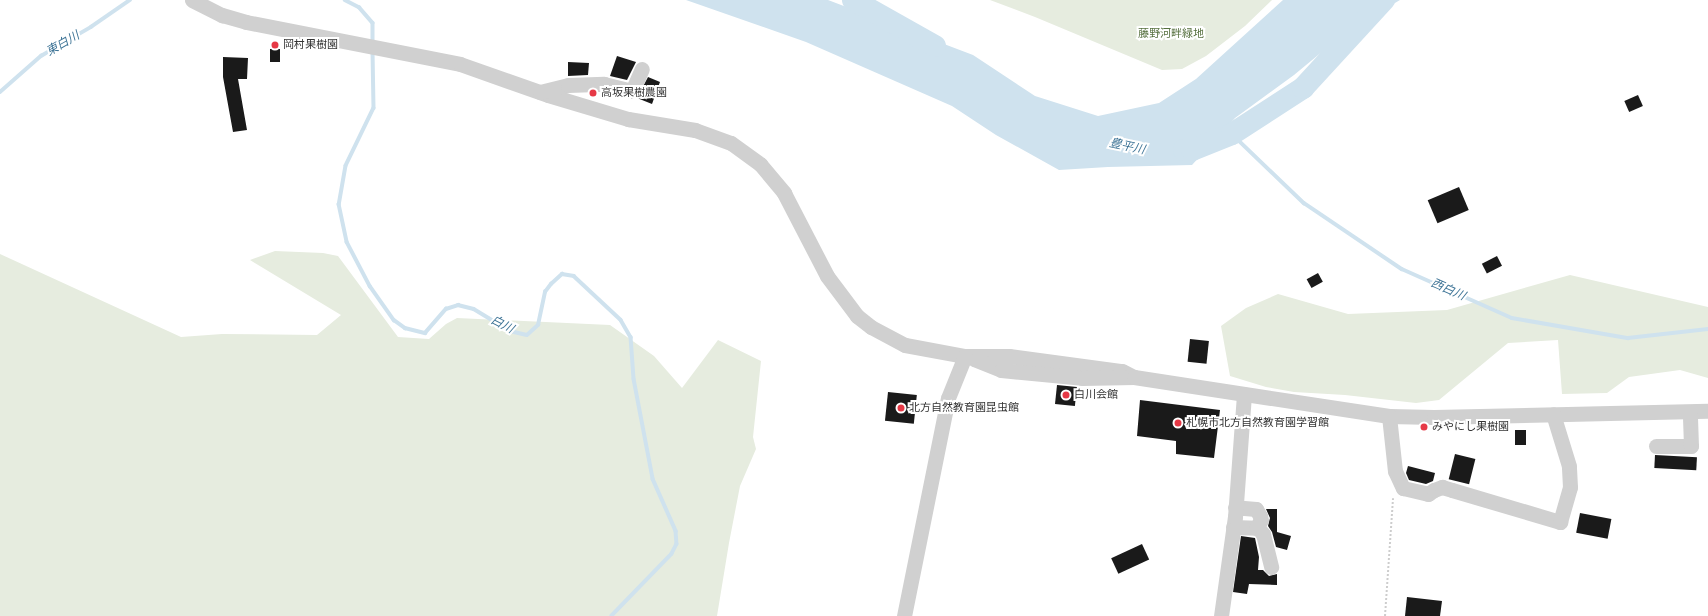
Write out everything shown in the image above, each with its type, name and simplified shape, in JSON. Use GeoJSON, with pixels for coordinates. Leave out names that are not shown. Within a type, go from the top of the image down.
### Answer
{"type":"FeatureCollection","features":[{"type":"Feature","properties":{"kind":"street"},"geometry":{"type":"LineString","coordinates":[[192,0],[222,15],[246,22],[452,63],[628,119],[695,130],[731,142],[760,164],[784,193],[798,216],[827,276],[857,316],[871,327],[905,345],[965,356],[1001,370],[1082,378],[1134,377],[1389,416],[1708,411]]}},
{"type":"Feature","properties":{"kind":"street"},"geometry":{"type":"LineString","coordinates":[[540,92],[568,84],[604,84],[632,91],[642,70]]}},
{"type":"Feature","properties":{"kind":"street"},"geometry":{"type":"LineString","coordinates":[[904,616],[948,398],[965,356]]}},
{"type":"Feature","properties":{"kind":"street"},"geometry":{"type":"LineString","coordinates":[[1221,616],[1233,527],[1244,394]]}},
{"type":"Feature","properties":{"kind":"street"},"geometry":{"type":"LineString","coordinates":[[1656,446],[1696,450],[1690,412]]}},
{"type":"Feature","properties":{"kind":"street"},"geometry":{"type":"LineString","coordinates":[[1389,416],[1394,471],[1403,488],[1428,494],[1442,487],[1560,522],[1570,487],[1569,466],[1553,414]]}},
{"type":"Feature","properties":{"kind":"street"},"geometry":{"type":"LineString","coordinates":[[1235,507],[1256,509],[1261,520],[1258,528]]}},
{"type":"Feature","properties":{"kind":"street"},"geometry":{"type":"LineString","coordinates":[[1233,527],[1247,529],[1258,528]]}},
{"type":"Feature","properties":{"kind":"street"},"geometry":{"type":"LineString","coordinates":[[1258,528],[1263,534],[1271,567]]}},
{"type":"Feature","properties":{"kind":"path"},"geometry":{"type":"LineString","coordinates":[[1385,616],[1393,494]]}},
{"type":"Feature","properties":{"kind":"green space","name":"藤野河畔緑地"},"geometry":{"type":"Polygon","coordinates":[[[990,0],[1272,0],[1245,26],[1206,56],[1182,69],[1162,70],[1035,17],[990,0]]]}},
{"type":"Feature","properties":{"kind":"green space"},"geometry":{"type":"Polygon","coordinates":[[[275,251],[323,253],[338,256],[398,337],[429,339],[446,324],[457,318],[610,325],[654,356],[682,388],[718,340],[761,361],[753,437],[756,449],[740,486],[717,616],[0,616],[0,254],[181,337],[222,334],[317,335],[341,315],[250,260],[275,251]]]}},
{"type":"Feature","properties":{"kind":"green space"},"geometry":{"type":"Polygon","coordinates":[[[1570,275],[1708,307],[1708,378],[1680,370],[1629,377],[1607,393],[1562,394],[1558,340],[1508,343],[1439,400],[1416,403],[1345,395],[1294,392],[1266,387],[1230,376],[1221,326],[1246,308],[1278,294],[1348,314],[1447,310],[1570,275]]]}},
{"type":"Feature","properties":{"kind":"water"},"geometry":{"type":"Polygon","coordinates":[[[686,0],[828,0],[973,55],[1035,96],[1098,116],[1159,103],[1196,79],[1283,0],[1400,0],[1346,32],[1294,75],[1235,118],[1192,165],[1059,170],[996,135],[952,106],[806,42],[686,0]]]}},
{"type":"Feature","properties":{"kind":"building"},"geometry":{"type":"Polygon","coordinates":[[[270,49],[280,49],[280,62],[270,62],[270,49]]]}},
{"type":"Feature","properties":{"kind":"building"},"geometry":{"type":"Polygon","coordinates":[[[617,56],[636,62],[627,80],[610,76],[617,56]]]}},
{"type":"Feature","properties":{"kind":"building"},"geometry":{"type":"Polygon","coordinates":[[[223,57],[248,58],[247,79],[238,79],[247,130],[233,132],[223,77],[223,57]]]}},
{"type":"Feature","properties":{"kind":"building"},"geometry":{"type":"Polygon","coordinates":[[[568,62],[589,63],[588,75],[568,76],[568,62]]]}},
{"type":"Feature","properties":{"kind":"building"},"geometry":{"type":"Polygon","coordinates":[[[648,77],[660,82],[652,104],[637,98],[648,77]]]}},
{"type":"Feature","properties":{"kind":"building"},"geometry":{"type":"Polygon","coordinates":[[[1638,95],[1643,106],[1629,112],[1624,101],[1638,95]]]}},
{"type":"Feature","properties":{"kind":"building"},"geometry":{"type":"Polygon","coordinates":[[[1459,187],[1469,210],[1437,223],[1428,200],[1459,187]]]}},
{"type":"Feature","properties":{"kind":"building"},"geometry":{"type":"Polygon","coordinates":[[[1497,256],[1502,266],[1487,274],[1482,264],[1497,256]]]}},
{"type":"Feature","properties":{"kind":"building"},"geometry":{"type":"Polygon","coordinates":[[[1318,273],[1323,282],[1311,288],[1307,279],[1318,273]]]}},
{"type":"Feature","properties":{"kind":"building"},"geometry":{"type":"Polygon","coordinates":[[[1190,339],[1209,341],[1206,364],[1188,362],[1190,339]]]}},
{"type":"Feature","properties":{"kind":"building","name":"白川会館"},"geometry":{"type":"Polygon","coordinates":[[[1057,385],[1077,387],[1075,406],[1055,404],[1057,385]]]}},
{"type":"Feature","properties":{"kind":"building","name":"北方自然教育園昆虫館"},"geometry":{"type":"Polygon","coordinates":[[[888,392],[917,395],[914,424],[885,421],[888,392]]]}},
{"type":"Feature","properties":{"kind":"building","name":"札幌市北方自然教育園学習館"},"geometry":{"type":"Polygon","coordinates":[[[1140,400],[1220,410],[1214,458],[1176,454],[1176,441],[1137,436],[1140,400]]]}},
{"type":"Feature","properties":{"kind":"building"},"geometry":{"type":"Polygon","coordinates":[[[1515,430],[1526,430],[1526,445],[1515,445],[1515,430]]]}},
{"type":"Feature","properties":{"kind":"building"},"geometry":{"type":"Polygon","coordinates":[[[1455,454],[1475,459],[1469,484],[1449,479],[1455,454]]]}},
{"type":"Feature","properties":{"kind":"building"},"geometry":{"type":"Polygon","coordinates":[[[1655,455],[1697,457],[1696,470],[1654,468],[1655,455]]]}},
{"type":"Feature","properties":{"kind":"building"},"geometry":{"type":"Polygon","coordinates":[[[1408,466],[1435,473],[1433,481],[1426,484],[1409,480],[1406,473],[1408,466]]]}},
{"type":"Feature","properties":{"kind":"building"},"geometry":{"type":"Polygon","coordinates":[[[1266,509],[1277,509],[1277,532],[1291,536],[1287,550],[1276,547],[1272,532],[1268,526],[1270,518],[1266,509]]]}},
{"type":"Feature","properties":{"kind":"building"},"geometry":{"type":"Polygon","coordinates":[[[1580,513],[1611,519],[1608,539],[1576,533],[1580,513]]]}},
{"type":"Feature","properties":{"kind":"building"},"geometry":{"type":"Polygon","coordinates":[[[1241,536],[1255,538],[1259,557],[1258,570],[1263,570],[1269,576],[1277,574],[1277,585],[1249,584],[1247,594],[1233,592],[1241,536]]]}},
{"type":"Feature","properties":{"kind":"building"},"geometry":{"type":"Polygon","coordinates":[[[1142,544],[1149,559],[1118,574],[1111,558],[1142,544]]]}},
{"type":"Feature","properties":{"kind":"building"},"geometry":{"type":"Polygon","coordinates":[[[1407,597],[1442,601],[1440,616],[1405,616],[1407,597]]]}},
{"type":"Feature","properties":{"kind":"waterway","name":"東白川"},"geometry":{"type":"LineString","coordinates":[[0,92],[41,56],[91,27],[130,0]]}},
{"type":"Feature","properties":{"kind":"waterway","name":"白川"},"geometry":{"type":"LineString","coordinates":[[345,0],[359,7],[373,23],[373,42]]}},
{"type":"Feature","properties":{"kind":"waterway","name":"豊平川"},"geometry":{"type":"LineString","coordinates":[[853,0],[935,46]]}},
{"type":"Feature","properties":{"kind":"waterway","name":"豊平川"},"geometry":{"type":"LineString","coordinates":[[1184,150],[1192,150],[1232,134],[1303,88],[1384,0]]}},
{"type":"Feature","properties":{"kind":"waterway","name":"白川"},"geometry":{"type":"LineString","coordinates":[[373,51],[374,108],[346,166],[339,204],[347,242],[370,286],[394,320],[405,328],[425,333],[446,309],[458,305],[474,309],[510,331],[527,335],[538,325],[545,292],[562,274],[574,276],[621,320],[631,337],[634,379],[653,479],[676,531],[677,544],[672,554],[612,616]]}},
{"type":"Feature","properties":{"kind":"waterway","name":"西白川"},"geometry":{"type":"LineString","coordinates":[[1232,134],[1304,203],[1402,269],[1512,318],[1628,338],[1708,329]]}},
{"type":"Feature","properties":{"kind":"place","name":"岡村果樹園"},"geometry":{"type":"Point","coordinates":[275,45]}},
{"type":"Feature","properties":{"kind":"place","name":"高坂果樹農園"},"geometry":{"type":"Point","coordinates":[593,93]}},
{"type":"Feature","properties":{"kind":"place","name":"白川会館"},"geometry":{"type":"Point","coordinates":[1066,395]}},
{"type":"Feature","properties":{"kind":"place","name":"北方自然教育園昆虫館"},"geometry":{"type":"Point","coordinates":[901,408]}},
{"type":"Feature","properties":{"kind":"place","name":"札幌市北方自然教育園学習館"},"geometry":{"type":"Point","coordinates":[1178,423]}},
{"type":"Feature","properties":{"kind":"place","name":"みやにし果樹園"},"geometry":{"type":"Point","coordinates":[1424,427]}}]}
